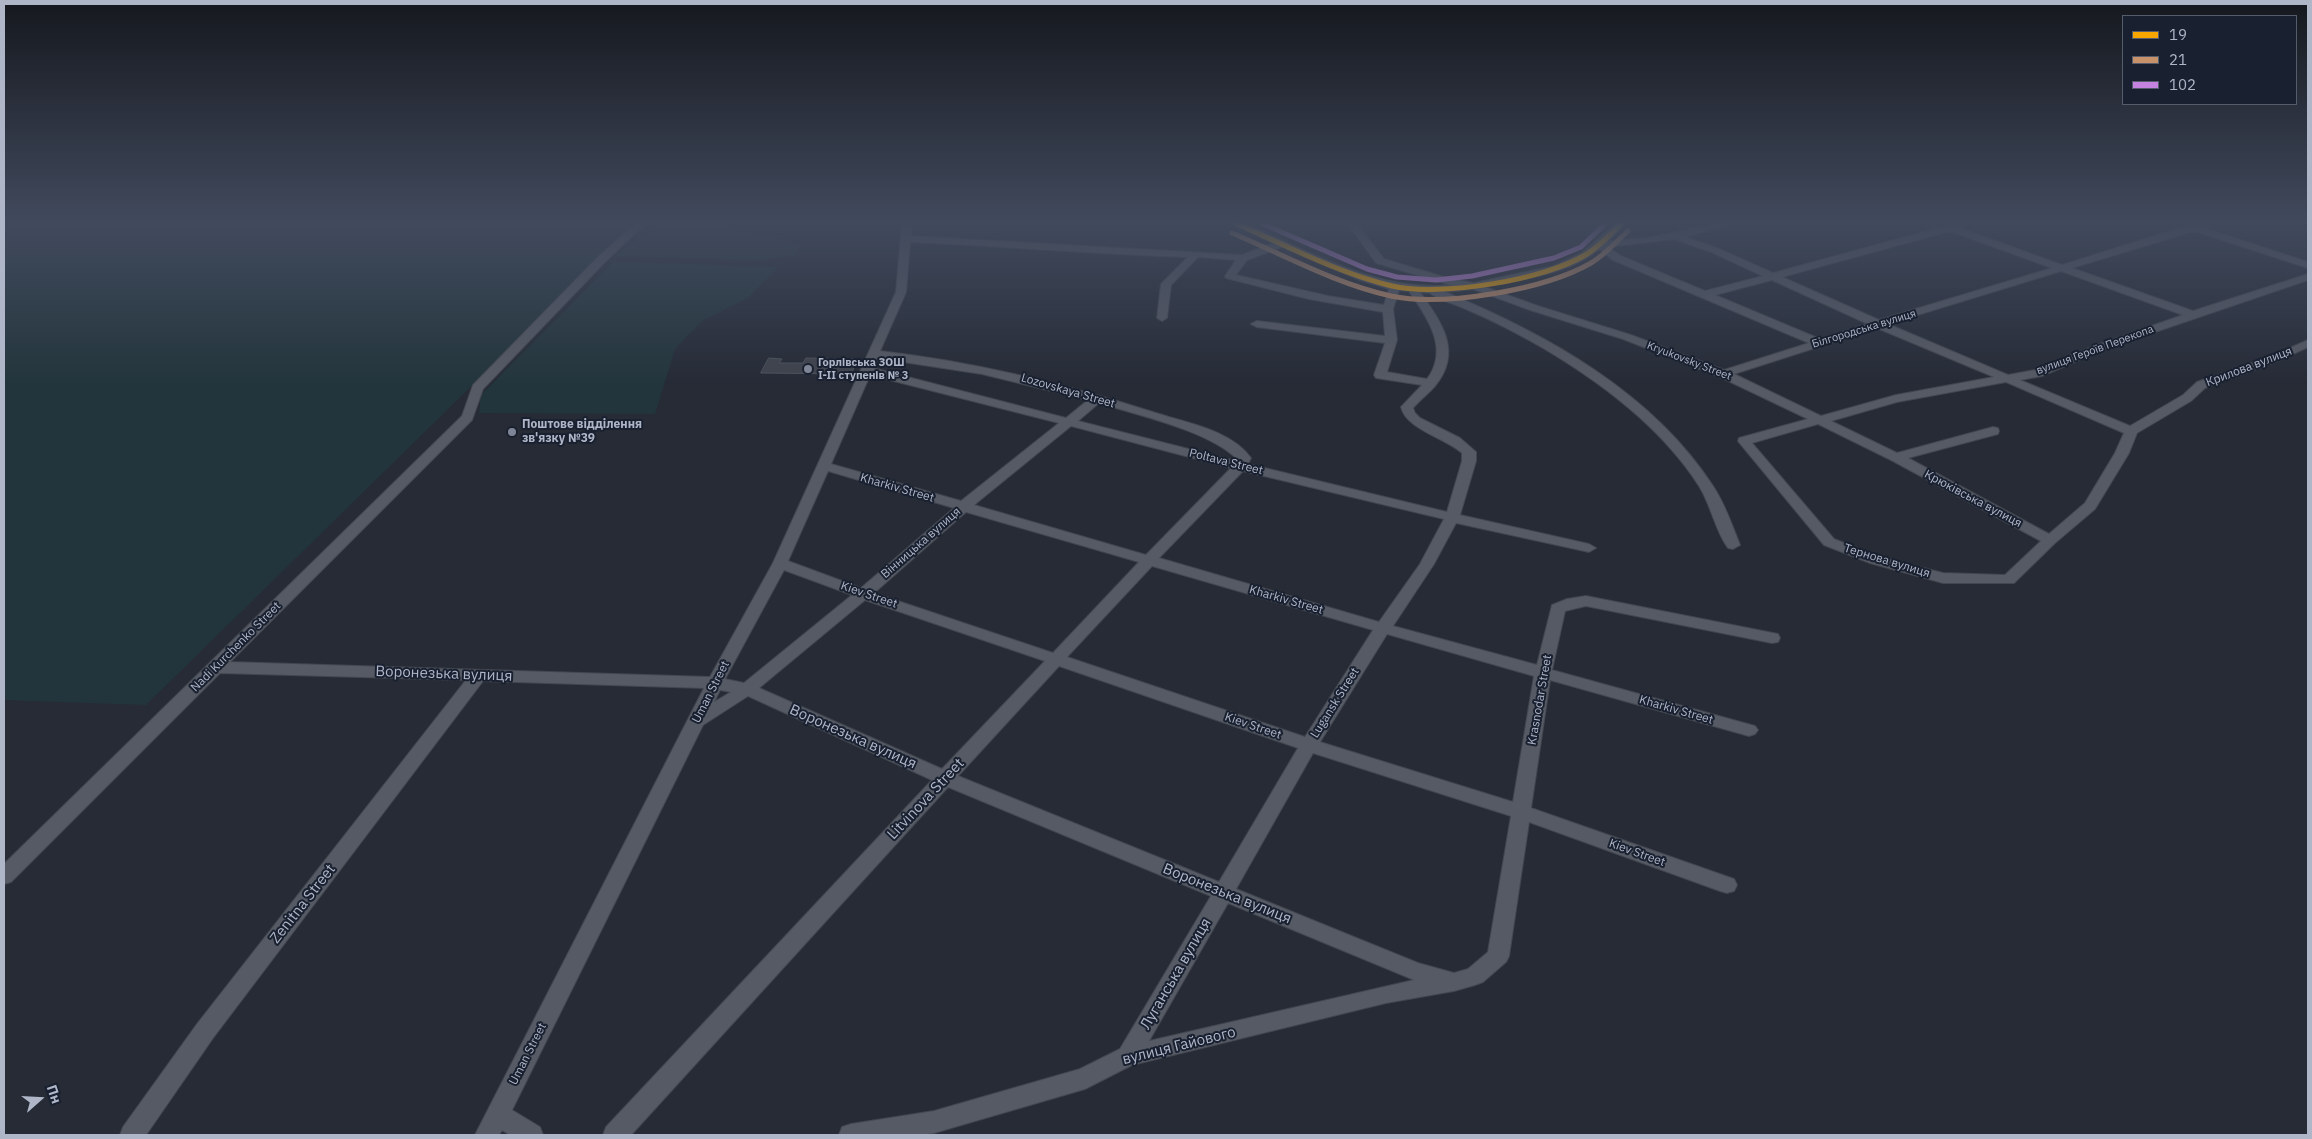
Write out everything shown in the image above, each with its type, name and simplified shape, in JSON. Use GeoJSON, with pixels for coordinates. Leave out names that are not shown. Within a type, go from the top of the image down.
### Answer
{"type":"FeatureCollection","features":[{"type":"Feature","properties":{"kind":"street","name":"Nadi Kurchenko Street"},"geometry":{"type":"LineString","coordinates":[[4,876],[468,417],[477,388],[584,277]]}},
{"type":"Feature","properties":{"kind":"street","name":"Uman Street"},"geometry":{"type":"LineString","coordinates":[[487,1135],[696,720],[780,563],[901,292],[902,277]]}},
{"type":"Feature","properties":{"kind":"street"},"geometry":{"type":"LineString","coordinates":[[1162,318],[1166,284],[1173,277]]}},
{"type":"Feature","properties":{"kind":"street"},"geometry":{"type":"LineString","coordinates":[[1235,277],[1332,301],[1388,309]]}},
{"type":"Feature","properties":{"kind":"street"},"geometry":{"type":"LineString","coordinates":[[1363,277],[1395,287],[1432,290],[1474,286],[1515,277]]}},
{"type":"Feature","properties":{"kind":"street"},"geometry":{"type":"LineString","coordinates":[[1434,277],[1474,286]]}},
{"type":"Feature","properties":{"kind":"street"},"geometry":{"type":"LineString","coordinates":[[1662,277],[1819,343]]}},
{"type":"Feature","properties":{"kind":"street"},"geometry":{"type":"LineString","coordinates":[[1704,295],[1766,277]]}},
{"type":"Feature","properties":{"kind":"street"},"geometry":{"type":"LineString","coordinates":[[1773,277],[2131,432],[2122,453],[2090,506],[2050,540]]}},
{"type":"Feature","properties":{"kind":"street","name":"Білгородська вулиця"},"geometry":{"type":"LineString","coordinates":[[1724,374],[1878,324],[2033,277]]}},
{"type":"Feature","properties":{"kind":"street"},"geometry":{"type":"LineString","coordinates":[[2088,277],[2193,315]]}},
{"type":"Feature","properties":{"kind":"street","name":"вулиця Героїв Перекопа"},"geometry":{"type":"LineString","coordinates":[[1819,419],[1896,399],[2038,373],[2098,348],[2308,277]]}},
{"type":"Feature","properties":{"kind":"street","name":"Kryukovsky Street"},"geometry":{"type":"LineString","coordinates":[[1474,286],[1534,308],[1627,338],[1724,374],[1896,458]]}},
{"type":"Feature","properties":{"kind":"street"},"geometry":{"type":"LineString","coordinates":[[1395,287],[1388,309],[1391,340],[1380,375],[1431,383],[1443,363],[1442,346],[1436,322],[1413,289]]}},
{"type":"Feature","properties":{"kind":"street"},"geometry":{"type":"LineString","coordinates":[[1432,290],[1478,309],[1526,335],[1588,372],[1635,406],[1672,441],[1704,482],[1733,545]]}},
{"type":"Feature","properties":{"kind":"street"},"geometry":{"type":"LineString","coordinates":[[1257,324],[1391,340]]}},
{"type":"Feature","properties":{"kind":"street","name":"Крилова вулиця"},"geometry":{"type":"LineString","coordinates":[[2131,432],[2187,398],[2201,386],[2276,358],[2308,343]]}},
{"type":"Feature","properties":{"kind":"street","name":"Lozovskaya Street"},"geometry":{"type":"LineString","coordinates":[[873,354],[1005,374],[1098,398],[1204,434],[1234,447],[1244,458],[1240,466]]}},
{"type":"Feature","properties":{"kind":"street","name":"Poltava Street"},"geometry":{"type":"LineString","coordinates":[[865,370],[1240,466],[1589,548]]}},
{"type":"Feature","properties":{"kind":"street","name":"Lugansk Street"},"geometry":{"type":"LineString","coordinates":[[1223,892],[1309,745],[1383,628],[1427,564],[1452,517],[1469,461],[1469,452],[1461,444],[1420,424],[1409,415],[1407,407],[1431,383]]}},
{"type":"Feature","properties":{"kind":"street","name":"Вінницька вулиця"},"geometry":{"type":"LineString","coordinates":[[696,720],[747,689],[863,594],[962,507],[1098,398]]}},
{"type":"Feature","properties":{"kind":"street","name":"Тернова вулиця"},"geometry":{"type":"LineString","coordinates":[[1819,419],[1744,441],[1829,542],[1875,560],[1943,578],[2009,580],[2050,540]]}},
{"type":"Feature","properties":{"kind":"street"},"geometry":{"type":"LineString","coordinates":[[1896,458],[1993,431]]}},
{"type":"Feature","properties":{"kind":"street","name":"Крюківська вулиця"},"geometry":{"type":"LineString","coordinates":[[1896,458],[2050,540]]}},
{"type":"Feature","properties":{"kind":"street","name":"Kharkiv Street"},"geometry":{"type":"LineString","coordinates":[[824,466],[1148,561],[1749,730]]}},
{"type":"Feature","properties":{"kind":"street","name":"Litvinova Street"},"geometry":{"type":"LineString","coordinates":[[615,1135],[944,778],[1240,466]]}},
{"type":"Feature","properties":{"kind":"street","name":"Kiev Street"},"geometry":{"type":"LineString","coordinates":[[780,563],[863,594],[1309,745],[1521,812],[1727,885]]}},
{"type":"Feature","properties":{"kind":"street","name":"Krasnodar Street"},"geometry":{"type":"LineString","coordinates":[[1454,982],[1475,976],[1498,956],[1544,673],[1558,608],[1567,604],[1586,601],[1772,638]]}},
{"type":"Feature","properties":{"kind":"street","name":"Воронезька вулиця"},"geometry":{"type":"LineString","coordinates":[[216,667],[715,683],[747,689],[944,778],[1415,971],[1454,982]]}},
{"type":"Feature","properties":{"kind":"street","name":"Zenitna Street"},"geometry":{"type":"LineString","coordinates":[[132,1135],[205,1032],[479,675]]}},
{"type":"Feature","properties":{"kind":"street","name":"Луганська вулиця"},"geometry":{"type":"LineString","coordinates":[[1128,1056],[1223,892]]}},
{"type":"Feature","properties":{"kind":"street","name":"вулиця Гайового"},"geometry":{"type":"LineString","coordinates":[[851,1135],[934,1122],[1085,1078],[1128,1056],[1246,1030],[1386,994],[1454,982]]}},
{"type":"Feature","properties":{"kind":"street"},"geometry":{"type":"LineString","coordinates":[[498,1114],[531,1135]]}},
{"type":"Feature","properties":{"kind":"shaded area"},"geometry":{"type":"Polygon","coordinates":[[[4,277],[583,277],[146,705],[4,700],[4,277]]]}},
{"type":"Feature","properties":{"kind":"shaded area"},"geometry":{"type":"Polygon","coordinates":[[[598,277],[768,277],[748,298],[702,321],[675,349],[655,414],[479,413],[481,395],[598,277]]]}},
{"type":"Feature","properties":{"kind":"building","name":"Горлівська ЗОШ І-ІІ ступенів № 3"},"geometry":{"type":"Polygon","coordinates":[[[769,358],[782,359],[779,363],[803,363],[806,358],[858,359],[851,374],[761,373],[769,358]]]}},
{"type":"Feature","properties":{"kind":"transit line","name":"21"},"geometry":{"type":"LineString","coordinates":[[1333,277],[1391,296],[1411,299],[1436,299],[1493,293],[1557,277]]}},
{"type":"Feature","properties":{"kind":"transit line","name":"19"},"geometry":{"type":"LineString","coordinates":[[1362,277],[1393,286],[1435,289],[1463,287],[1524,277]]}},
{"type":"Feature","properties":{"kind":"transit line","name":"102"},"geometry":{"type":"LineString","coordinates":[[1399,277],[1436,280],[1462,277]]}},
{"type":"Feature","properties":{"kind":"place","name":"Горлівська ЗОШ І-ІІ ступенів № 3"},"geometry":{"type":"Point","coordinates":[808,369]}},
{"type":"Feature","properties":{"kind":"place","name":"Поштове відділення зв'язку №39"},"geometry":{"type":"Point","coordinates":[512,432]}}]}
